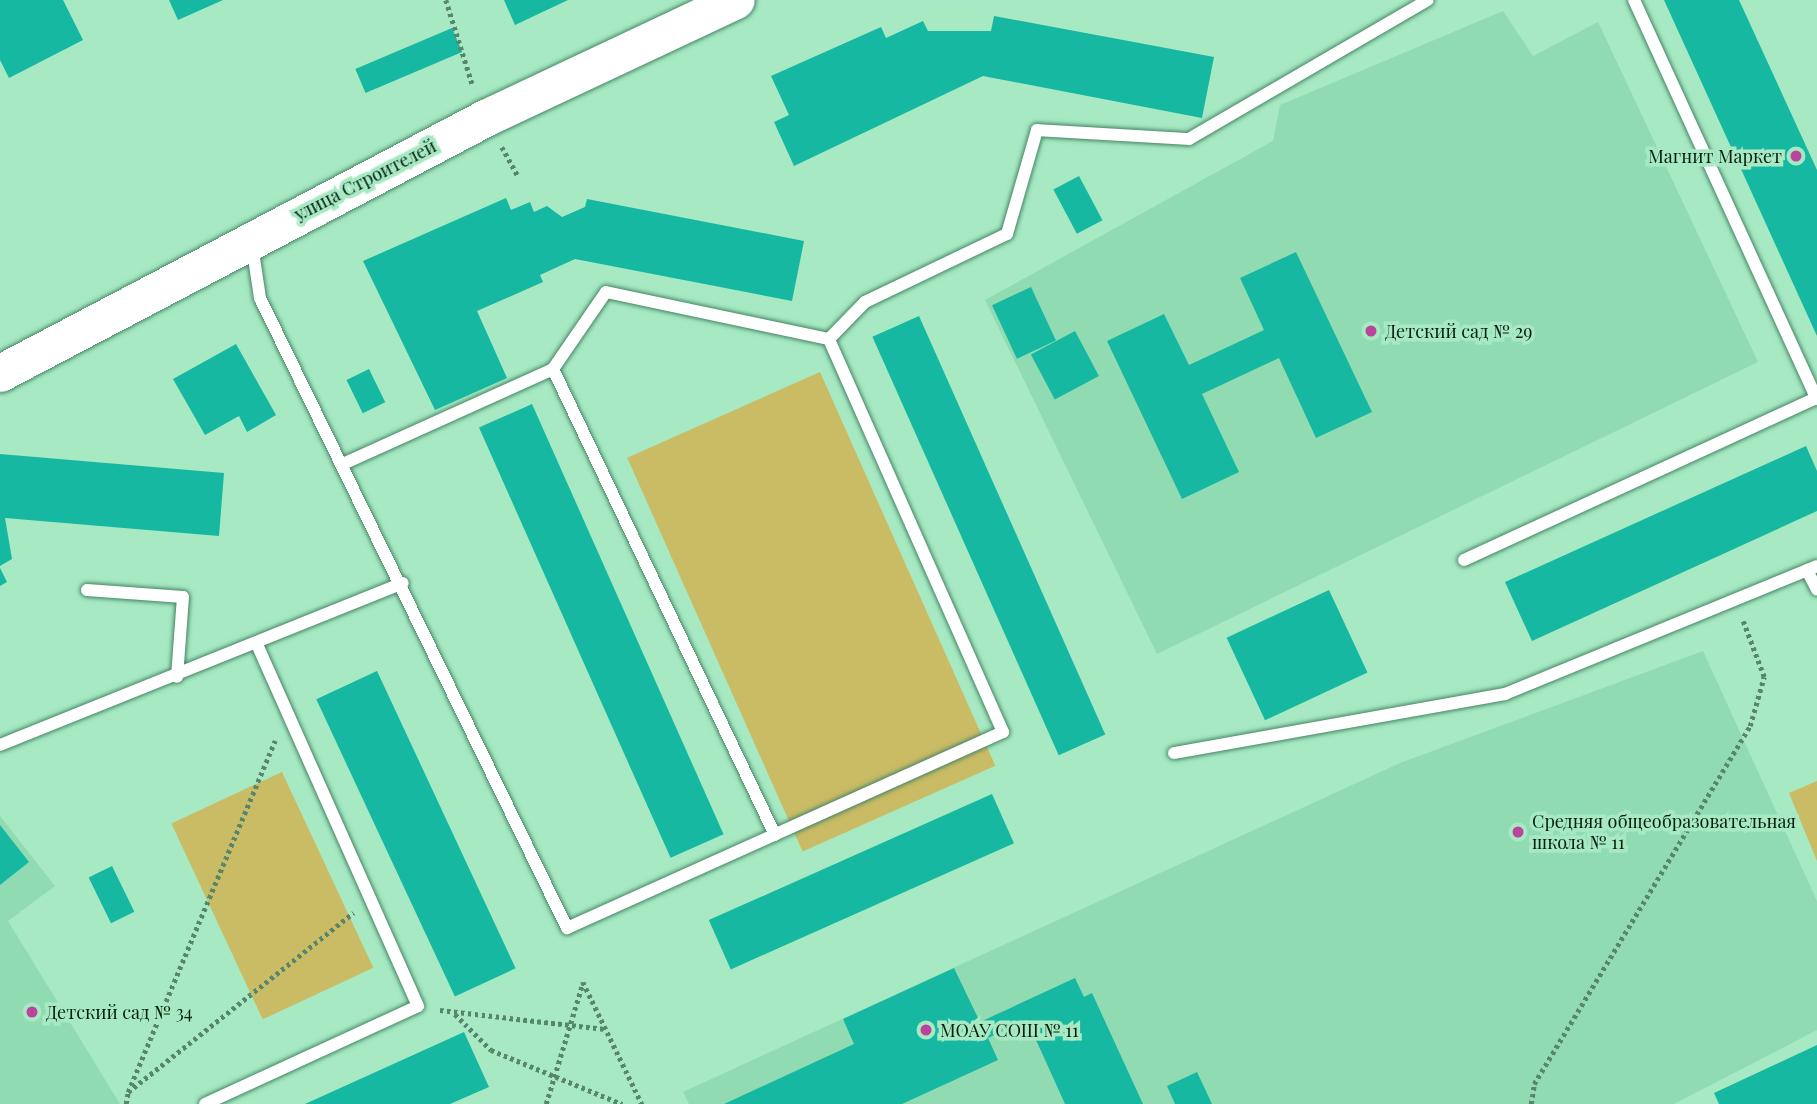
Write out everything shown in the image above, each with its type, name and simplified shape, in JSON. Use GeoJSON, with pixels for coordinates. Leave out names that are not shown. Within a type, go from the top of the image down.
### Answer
{"type":"FeatureCollection","features":[{"type":"Feature","properties":{"kind":"main road","name":"улица Строителей"},"geometry":{"type":"LineString","coordinates":[[0,373],[251,238],[485,118],[736,0]]}},
{"type":"Feature","properties":{"kind":"lane"},"geometry":{"type":"LineString","coordinates":[[829,339],[865,302],[1007,234],[1037,130],[1189,139],[1429,0]]}},
{"type":"Feature","properties":{"kind":"lane"},"geometry":{"type":"LineString","coordinates":[[1464,560],[1817,399],[1634,0]]}},
{"type":"Feature","properties":{"kind":"lane"},"geometry":{"type":"LineString","coordinates":[[251,238],[260,298],[345,463],[567,929],[1003,732],[829,339]]}},
{"type":"Feature","properties":{"kind":"lane"},"geometry":{"type":"LineString","coordinates":[[345,463],[552,369],[606,292],[829,339]]}},
{"type":"Feature","properties":{"kind":"lane"},"geometry":{"type":"LineString","coordinates":[[552,369],[775,835]]}},
{"type":"Feature","properties":{"kind":"lane"},"geometry":{"type":"LineString","coordinates":[[1174,753],[1506,694],[1812,568],[1817,590]]}},
{"type":"Feature","properties":{"kind":"lane"},"geometry":{"type":"LineString","coordinates":[[0,745],[257,645],[403,583]]}},
{"type":"Feature","properties":{"kind":"lane"},"geometry":{"type":"LineString","coordinates":[[87,590],[183,597],[177,677]]}},
{"type":"Feature","properties":{"kind":"lane"},"geometry":{"type":"LineString","coordinates":[[205,1104],[418,1006],[257,645]]}},
{"type":"Feature","properties":{"kind":"path"},"geometry":{"type":"LineString","coordinates":[[1531,1104],[1534,1084],[1750,726],[1764,677],[1735,600]]}},
{"type":"Feature","properties":{"kind":"path"},"geometry":{"type":"LineString","coordinates":[[125,1104],[285,708]]}},
{"type":"Feature","properties":{"kind":"path"},"geometry":{"type":"LineString","coordinates":[[128,1092],[371,902]]}},
{"type":"Feature","properties":{"kind":"path"},"geometry":{"type":"LineString","coordinates":[[546,1104],[583,982],[642,1104]]}},
{"type":"Feature","properties":{"kind":"path"},"geometry":{"type":"LineString","coordinates":[[418,1006],[455,1014],[568,1029],[605,1029]]}},
{"type":"Feature","properties":{"kind":"path"},"geometry":{"type":"LineString","coordinates":[[455,1014],[491,1050],[622,1104]]}},
{"type":"Feature","properties":{"kind":"shaded area","name":"Детский сад № 29"},"geometry":{"type":"Polygon","coordinates":[[[1503,11],[1533,56],[1598,22],[1758,362],[1157,654],[985,300],[1273,141],[1280,105],[1503,11]]]}},
{"type":"Feature","properties":{"kind":"shaded area"},"geometry":{"type":"Polygon","coordinates":[[[820,372],[995,766],[803,852],[627,458],[820,372]]]}},
{"type":"Feature","properties":{"kind":"shaded area","name":"Средняя общеобразовательная школа № 11"},"geometry":{"type":"Polygon","coordinates":[[[1703,651],[1817,901],[1817,1030],[1674,1104],[689,1104],[683,1092],[1400,763],[1703,651]]]}},
{"type":"Feature","properties":{"kind":"shaded area"},"geometry":{"type":"Polygon","coordinates":[[[282,772],[373,968],[263,1019],[171,824],[282,772]]]}},
{"type":"Feature","properties":{"kind":"shaded area"},"geometry":{"type":"Polygon","coordinates":[[[1817,781],[1817,861],[1789,793],[1817,781]]]}},
{"type":"Feature","properties":{"kind":"shaded area","name":"Детский сад № 34"},"geometry":{"type":"Polygon","coordinates":[[[0,816],[55,886],[8,921],[120,1104],[0,1104],[0,816]]]}},
{"type":"Feature","properties":{"kind":"building"},"geometry":{"type":"Polygon","coordinates":[[[0,0],[63,0],[83,40],[9,78],[0,60],[0,0]]]}},
{"type":"Feature","properties":{"kind":"building"},"geometry":{"type":"Polygon","coordinates":[[[169,0],[223,0],[178,20],[169,0]]]}},
{"type":"Feature","properties":{"kind":"building"},"geometry":{"type":"Polygon","coordinates":[[[504,0],[568,0],[515,25],[504,0]]]}},
{"type":"Feature","properties":{"kind":"building"},"geometry":{"type":"Polygon","coordinates":[[[1664,0],[1739,0],[1817,170],[1817,336],[1664,0]]]}},
{"type":"Feature","properties":{"kind":"building"},"geometry":{"type":"Polygon","coordinates":[[[994,16],[1214,57],[1202,118],[983,76],[794,166],[774,122],[789,115],[771,76],[881,27],[886,38],[923,21],[928,31],[991,31],[994,16]]]}},
{"type":"Feature","properties":{"kind":"building"},"geometry":{"type":"Polygon","coordinates":[[[452,28],[462,52],[366,93],[355,69],[452,28]]]}},
{"type":"Feature","properties":{"kind":"building"},"geometry":{"type":"Polygon","coordinates":[[[1079,176],[1102,220],[1077,234],[1053,190],[1079,176]]]}},
{"type":"Feature","properties":{"kind":"building"},"geometry":{"type":"Polygon","coordinates":[[[506,198],[511,210],[530,202],[534,212],[547,206],[562,217],[585,207],[587,199],[804,241],[792,301],[575,259],[540,275],[543,282],[477,311],[507,378],[435,410],[363,261],[506,198]]]}},
{"type":"Feature","properties":{"kind":"building"},"geometry":{"type":"Polygon","coordinates":[[[1296,252],[1372,412],[1316,438],[1279,358],[1202,394],[1239,472],[1182,499],[1107,341],[1164,314],[1189,365],[1264,330],[1240,278],[1296,252]]]}},
{"type":"Feature","properties":{"kind":"building"},"geometry":{"type":"Polygon","coordinates":[[[1031,287],[1056,340],[1017,359],[992,305],[1031,287]]]}},
{"type":"Feature","properties":{"kind":"building"},"geometry":{"type":"Polygon","coordinates":[[[919,316],[1105,734],[1059,755],[872,337],[919,316]]]}},
{"type":"Feature","properties":{"kind":"building"},"geometry":{"type":"Polygon","coordinates":[[[1075,331],[1099,376],[1055,400],[1031,354],[1075,331]]]}},
{"type":"Feature","properties":{"kind":"building"},"geometry":{"type":"Polygon","coordinates":[[[236,344],[276,415],[247,432],[239,416],[205,435],[173,379],[236,344]]]}},
{"type":"Feature","properties":{"kind":"building"},"geometry":{"type":"Polygon","coordinates":[[[369,369],[385,402],[363,413],[347,380],[369,369]]]}},
{"type":"Feature","properties":{"kind":"building"},"geometry":{"type":"Polygon","coordinates":[[[532,404],[724,834],[671,858],[479,428],[532,404]]]}},
{"type":"Feature","properties":{"kind":"building"},"geometry":{"type":"Polygon","coordinates":[[[1806,446],[1817,471],[1817,511],[1532,641],[1505,582],[1806,446]]]}},
{"type":"Feature","properties":{"kind":"building"},"geometry":{"type":"Polygon","coordinates":[[[0,454],[224,473],[219,536],[5,518],[12,559],[0,566],[0,454]]]}},
{"type":"Feature","properties":{"kind":"building"},"geometry":{"type":"Polygon","coordinates":[[[0,568],[7,582],[0,586],[0,568]]]}},
{"type":"Feature","properties":{"kind":"building"},"geometry":{"type":"Polygon","coordinates":[[[1329,590],[1367,672],[1265,720],[1227,638],[1329,590]]]}},
{"type":"Feature","properties":{"kind":"building"},"geometry":{"type":"Polygon","coordinates":[[[377,671],[516,968],[455,997],[316,699],[377,671]]]}},
{"type":"Feature","properties":{"kind":"building"},"geometry":{"type":"Polygon","coordinates":[[[992,794],[1014,843],[731,969],[709,920],[992,794]]]}},
{"type":"Feature","properties":{"kind":"building"},"geometry":{"type":"Polygon","coordinates":[[[0,825],[29,862],[0,885],[0,825]]]}},
{"type":"Feature","properties":{"kind":"building"},"geometry":{"type":"Polygon","coordinates":[[[112,866],[134,912],[111,923],[89,877],[112,866]]]}},
{"type":"Feature","properties":{"kind":"building","name":"МОАУ СОШ № 11"},"geometry":{"type":"Polygon","coordinates":[[[954,968],[980,1022],[1075,978],[1084,997],[1092,993],[1143,1104],[1065,1104],[1027,1020],[988,1038],[998,1060],[902,1104],[724,1104],[854,1044],[843,1019],[954,968]]]}},
{"type":"Feature","properties":{"kind":"building"},"geometry":{"type":"Polygon","coordinates":[[[464,1032],[489,1087],[450,1104],[305,1104],[464,1032]]]}},
{"type":"Feature","properties":{"kind":"building"},"geometry":{"type":"Polygon","coordinates":[[[1817,1045],[1817,1104],[1719,1104],[1714,1093],[1817,1045]]]}},
{"type":"Feature","properties":{"kind":"building"},"geometry":{"type":"Polygon","coordinates":[[[1197,1072],[1212,1104],[1175,1104],[1167,1086],[1197,1072]]]}},
{"type":"Feature","properties":{"kind":"place","name":"Магнит Маркет"},"geometry":{"type":"Point","coordinates":[1796,156]}},
{"type":"Feature","properties":{"kind":"place","name":"Детский сад № 29"},"geometry":{"type":"Point","coordinates":[1371,331]}},
{"type":"Feature","properties":{"kind":"place","name":"Средняя общеобразовательная школа № 11"},"geometry":{"type":"Point","coordinates":[1518,832]}},
{"type":"Feature","properties":{"kind":"place","name":"Детский сад № 34"},"geometry":{"type":"Point","coordinates":[32,1012]}},
{"type":"Feature","properties":{"kind":"place","name":"МОАУ СОШ № 11"},"geometry":{"type":"Point","coordinates":[926,1030]}}]}
